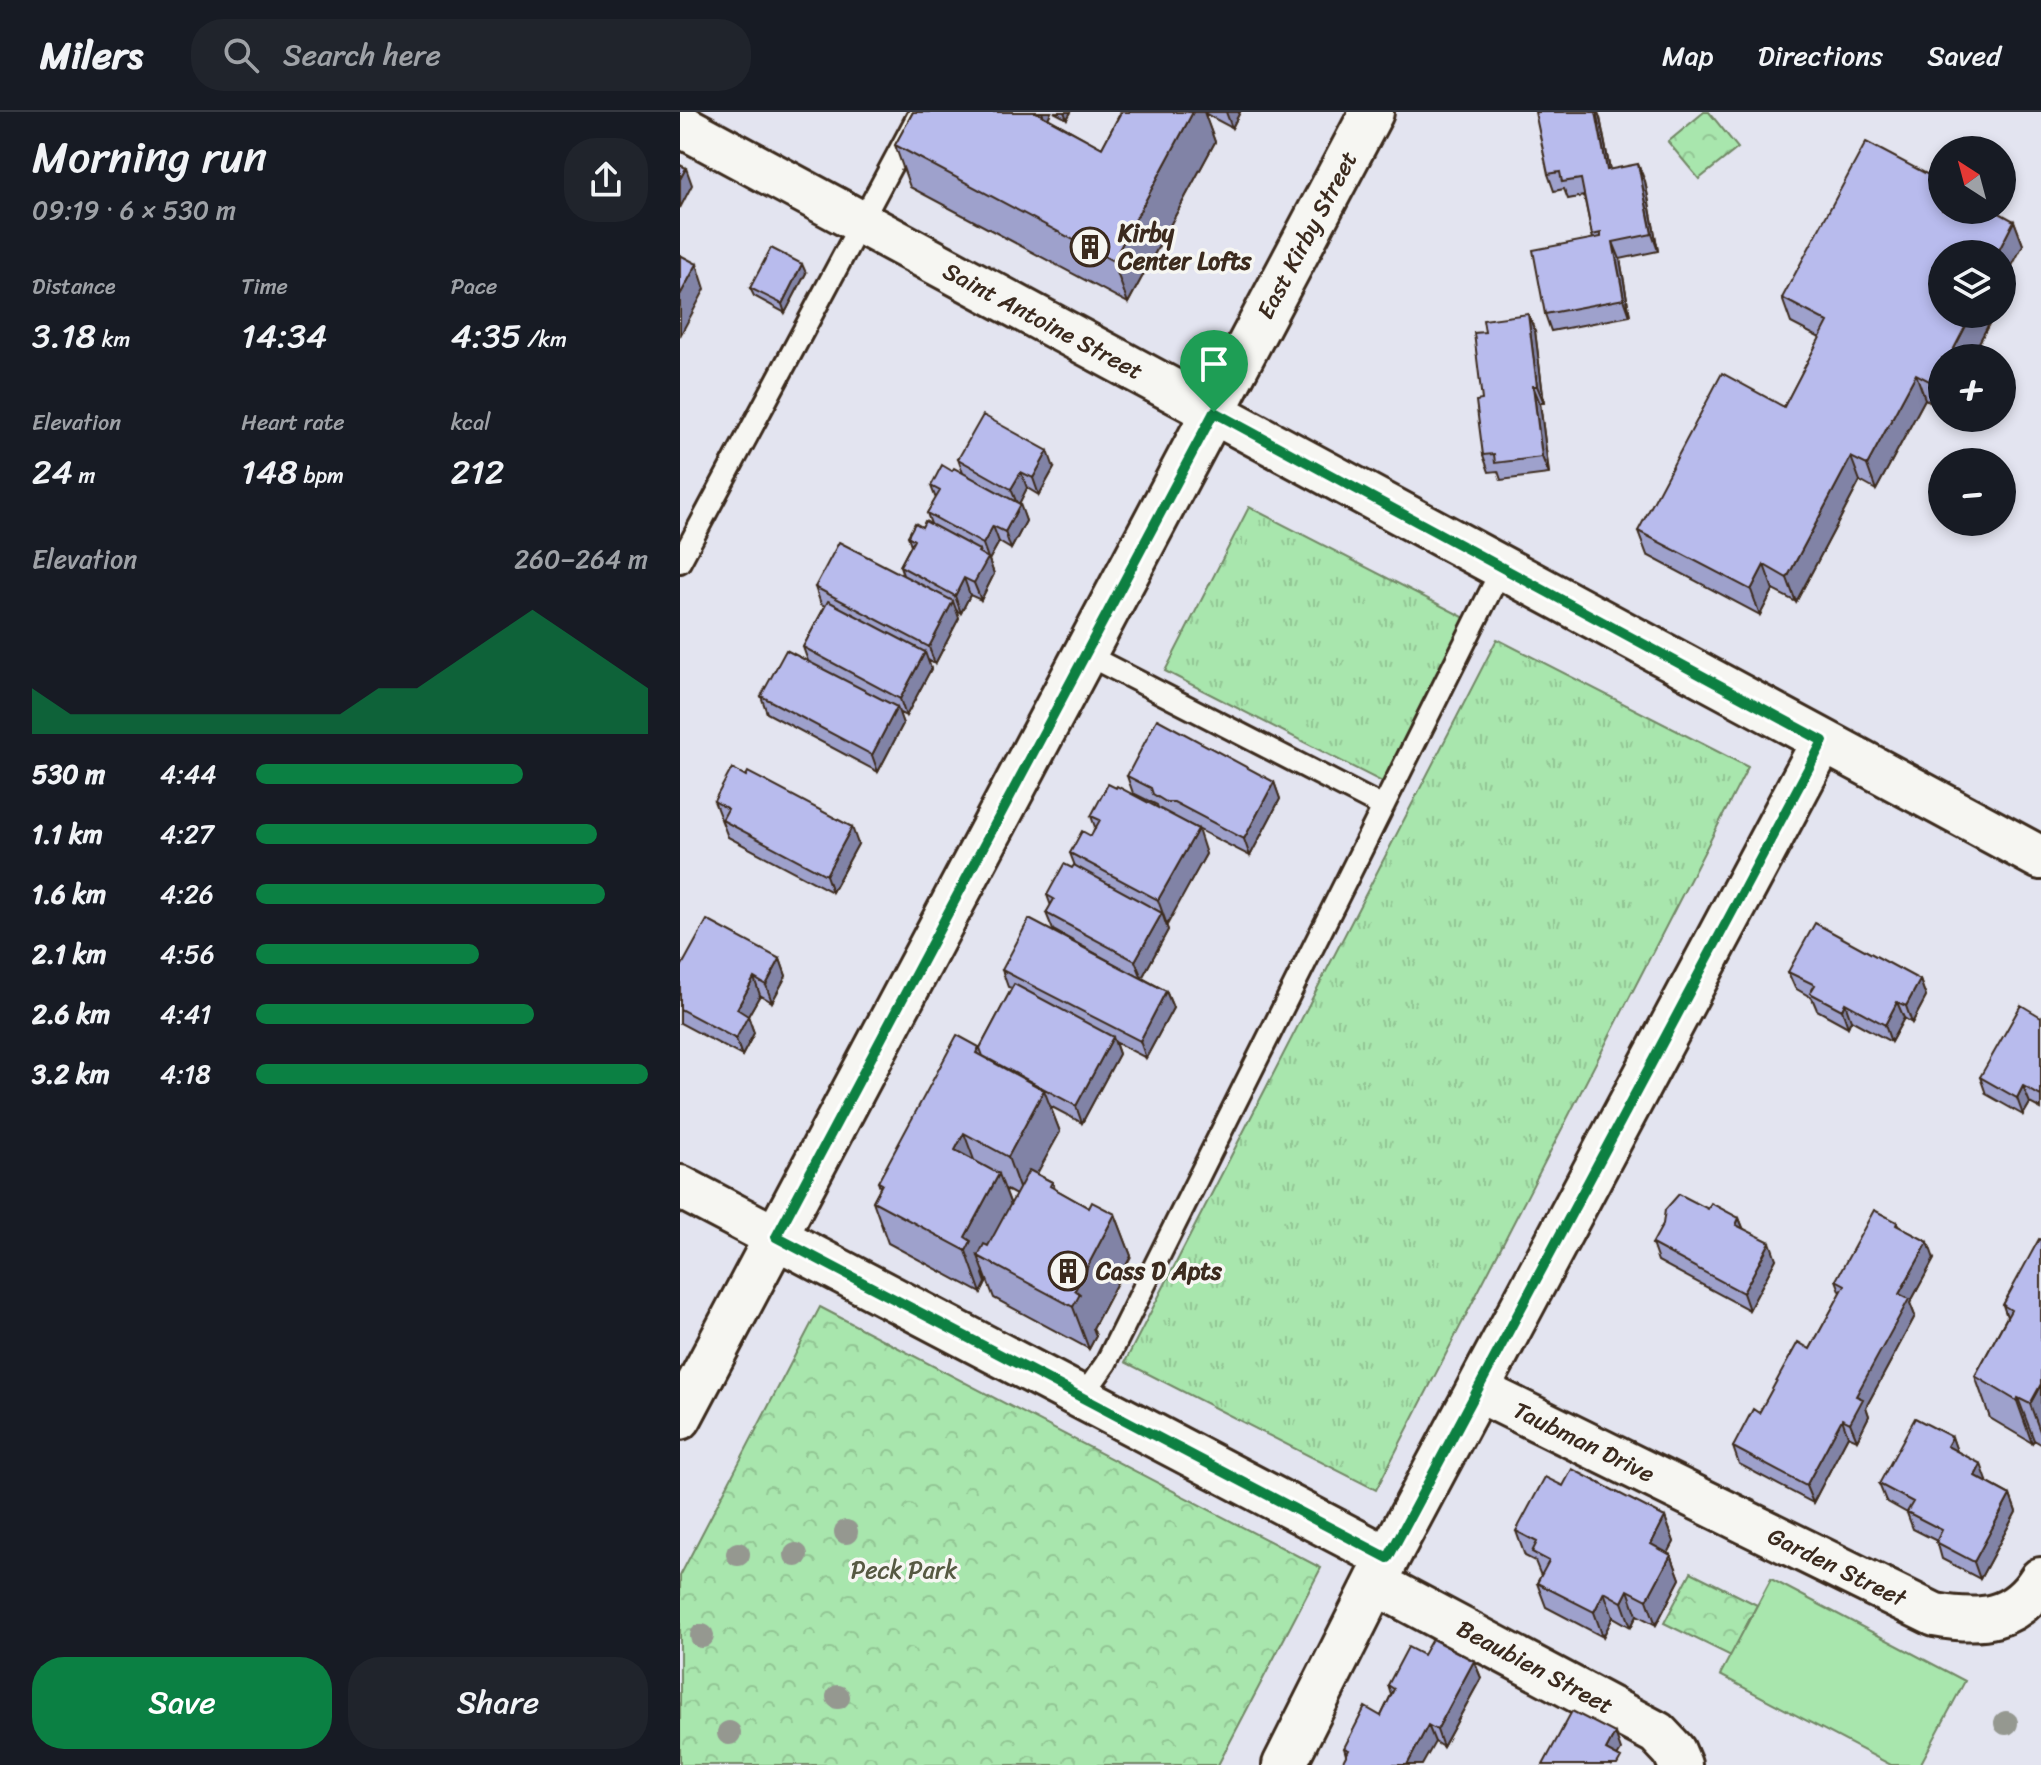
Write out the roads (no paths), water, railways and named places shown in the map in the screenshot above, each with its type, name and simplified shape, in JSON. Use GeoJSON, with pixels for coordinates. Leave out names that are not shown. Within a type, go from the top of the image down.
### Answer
{"type":"FeatureCollection","features":[{"type":"Feature","properties":{"kind":"street","name":"East Kirby Street"},"geometry":{"type":"LineString","coordinates":[[680,1418],[1372,112]]}},
{"type":"Feature","properties":{"kind":"street","name":"Saint Antoine Street"},"geometry":{"type":"LineString","coordinates":[[680,125],[2041,858]]}},
{"type":"Feature","properties":{"kind":"street"},"geometry":{"type":"LineString","coordinates":[[1284,1765],[1383,1571],[1823,741]]}},
{"type":"Feature","properties":{"kind":"street","name":"Beaubien Street"},"geometry":{"type":"LineString","coordinates":[[680,1187],[1083,1396],[1657,1733],[1674,1751],[1680,1765]]}},
{"type":"Feature","properties":{"kind":"street","name":"Taubman Drive"},"geometry":{"type":"LineString","coordinates":[[1479,1391],[1688,1494]]}},
{"type":"Feature","properties":{"kind":"street","name":"Garden Street"},"geometry":{"type":"LineString","coordinates":[[1688,1494],[1935,1615],[1965,1620],[1992,1619],[2033,1592],[2041,1579]]}},
{"type":"Feature","properties":{"kind":"lane"},"geometry":{"type":"LineString","coordinates":[[680,562],[920,112]]}},
{"type":"Feature","properties":{"kind":"lane"},"geometry":{"type":"LineString","coordinates":[[1083,1396],[1106,1363],[1502,568]]}},
{"type":"Feature","properties":{"kind":"lane"},"geometry":{"type":"LineString","coordinates":[[1085,654],[1383,807]]}},
{"type":"Feature","properties":{"kind":"place","name":"Kirby Center Lofts"},"geometry":{"type":"Point","coordinates":[1090,247]}},
{"type":"Feature","properties":{"kind":"place","name":"Cass D Apts"},"geometry":{"type":"Point","coordinates":[1068,1271]}},
{"type":"Feature","properties":{"kind":"park label","name":"Peck Park"},"geometry":{"type":"Point","coordinates":[904,1570]}}]}
